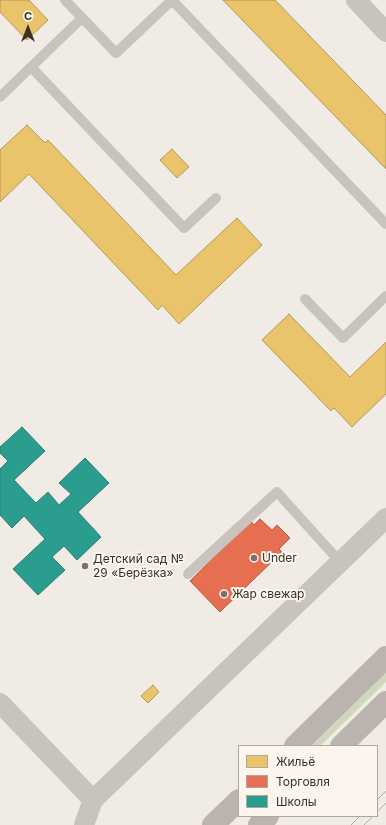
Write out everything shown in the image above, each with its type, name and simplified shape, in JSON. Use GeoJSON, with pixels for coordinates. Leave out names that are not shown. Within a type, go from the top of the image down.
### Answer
{"type":"FeatureCollection","features":[{"type":"Feature","properties":{"kind":"main road"},"geometry":{"type":"LineString","coordinates":[[296,745],[386,657]]}},
{"type":"Feature","properties":{"kind":"main road"},"geometry":{"type":"LineString","coordinates":[[342,745],[386,702]]}},
{"type":"Feature","properties":{"kind":"main road"},"geometry":{"type":"LineString","coordinates":[[213,825],[238,801]]}},
{"type":"Feature","properties":{"kind":"main road"},"geometry":{"type":"LineString","coordinates":[[259,825],[267,817]]}},
{"type":"Feature","properties":{"kind":"street"},"geometry":{"type":"LineString","coordinates":[[356,0],[386,32]]}},
{"type":"Feature","properties":{"kind":"street"},"geometry":{"type":"LineString","coordinates":[[84,825],[93,800],[386,518]]}},
{"type":"Feature","properties":{"kind":"street"},"geometry":{"type":"LineString","coordinates":[[0,703],[93,800]]}},
{"type":"Feature","properties":{"kind":"lane"},"geometry":{"type":"LineString","coordinates":[[65,0],[116,53],[172,0],[384,219]]}},
{"type":"Feature","properties":{"kind":"lane"},"geometry":{"type":"LineString","coordinates":[[0,97],[82,18]]}},
{"type":"Feature","properties":{"kind":"lane"},"geometry":{"type":"LineString","coordinates":[[31,67],[184,228],[216,198]]}},
{"type":"Feature","properties":{"kind":"lane"},"geometry":{"type":"LineString","coordinates":[[305,299],[343,338],[386,296]]}},
{"type":"Feature","properties":{"kind":"lane"},"geometry":{"type":"LineString","coordinates":[[188,574],[277,492],[340,562]]}},
{"type":"Feature","properties":{"kind":"green space"},"geometry":{"type":"Polygon","coordinates":[[[386,667],[386,682],[321,745],[305,745],[386,667]]]}},
{"type":"Feature","properties":{"kind":"building: Жильё"},"geometry":{"type":"Polygon","coordinates":[[[0,0],[29,0],[48,20],[27,40],[0,12],[0,0]]]}},
{"type":"Feature","properties":{"kind":"building: Жильё"},"geometry":{"type":"Polygon","coordinates":[[[223,0],[275,0],[386,115],[386,169],[223,0]]]}},
{"type":"Feature","properties":{"kind":"building: Жильё"},"geometry":{"type":"Polygon","coordinates":[[[27,125],[45,143],[48,140],[176,275],[237,218],[262,245],[179,324],[162,305],[158,310],[29,174],[0,202],[0,150],[27,125]]]}},
{"type":"Feature","properties":{"kind":"building: Жильё"},"geometry":{"type":"Polygon","coordinates":[[[172,149],[189,167],[177,178],[160,160],[172,149]]]}},
{"type":"Feature","properties":{"kind":"building: Жильё"},"geometry":{"type":"Polygon","coordinates":[[[289,314],[350,377],[386,342],[386,394],[352,427],[334,408],[331,411],[262,340],[289,314]]]}},
{"type":"Feature","properties":{"kind":"building: Жильё"},"geometry":{"type":"Polygon","coordinates":[[[153,685],[159,692],[148,703],[141,696],[153,685]]]}},
{"type":"Feature","properties":{"kind":"building: Торговля"},"geometry":{"type":"Polygon","coordinates":[[[260,519],[272,530],[277,525],[290,538],[279,549],[282,552],[220,612],[190,581],[251,521],[254,525],[260,519]]]}},
{"type":"Feature","properties":{"kind":"building: Школы"},"geometry":{"type":"Polygon","coordinates":[[[22,427],[45,451],[14,480],[36,503],[48,492],[59,505],[71,494],[59,483],[85,458],[109,483],[78,512],[101,537],[77,560],[64,546],[52,557],[65,570],[38,595],[13,569],[45,539],[24,516],[12,528],[0,515],[0,469],[8,461],[0,453],[0,447],[22,427]]]}},
{"type":"Feature","properties":{"kind":"tram line"},"geometry":{"type":"LineString","coordinates":[[378,799],[386,791]]}},
{"type":"Feature","properties":{"kind":"tram line"},"geometry":{"type":"LineString","coordinates":[[378,811],[386,803]]}},
{"type":"Feature","properties":{"kind":"tram line"},"geometry":{"type":"LineString","coordinates":[[351,825],[359,817]]}},
{"type":"Feature","properties":{"kind":"tram line"},"geometry":{"type":"LineString","coordinates":[[364,825],[372,817]]}},
{"type":"Feature","properties":{"kind":"place","name":"Under"},"geometry":{"type":"Point","coordinates":[254,558]}},
{"type":"Feature","properties":{"kind":"place","name":"Детский сад № 29 «Берёзка»"},"geometry":{"type":"Point","coordinates":[85,566]}},
{"type":"Feature","properties":{"kind":"place","name":"Жар свежар"},"geometry":{"type":"Point","coordinates":[224,594]}}]}
